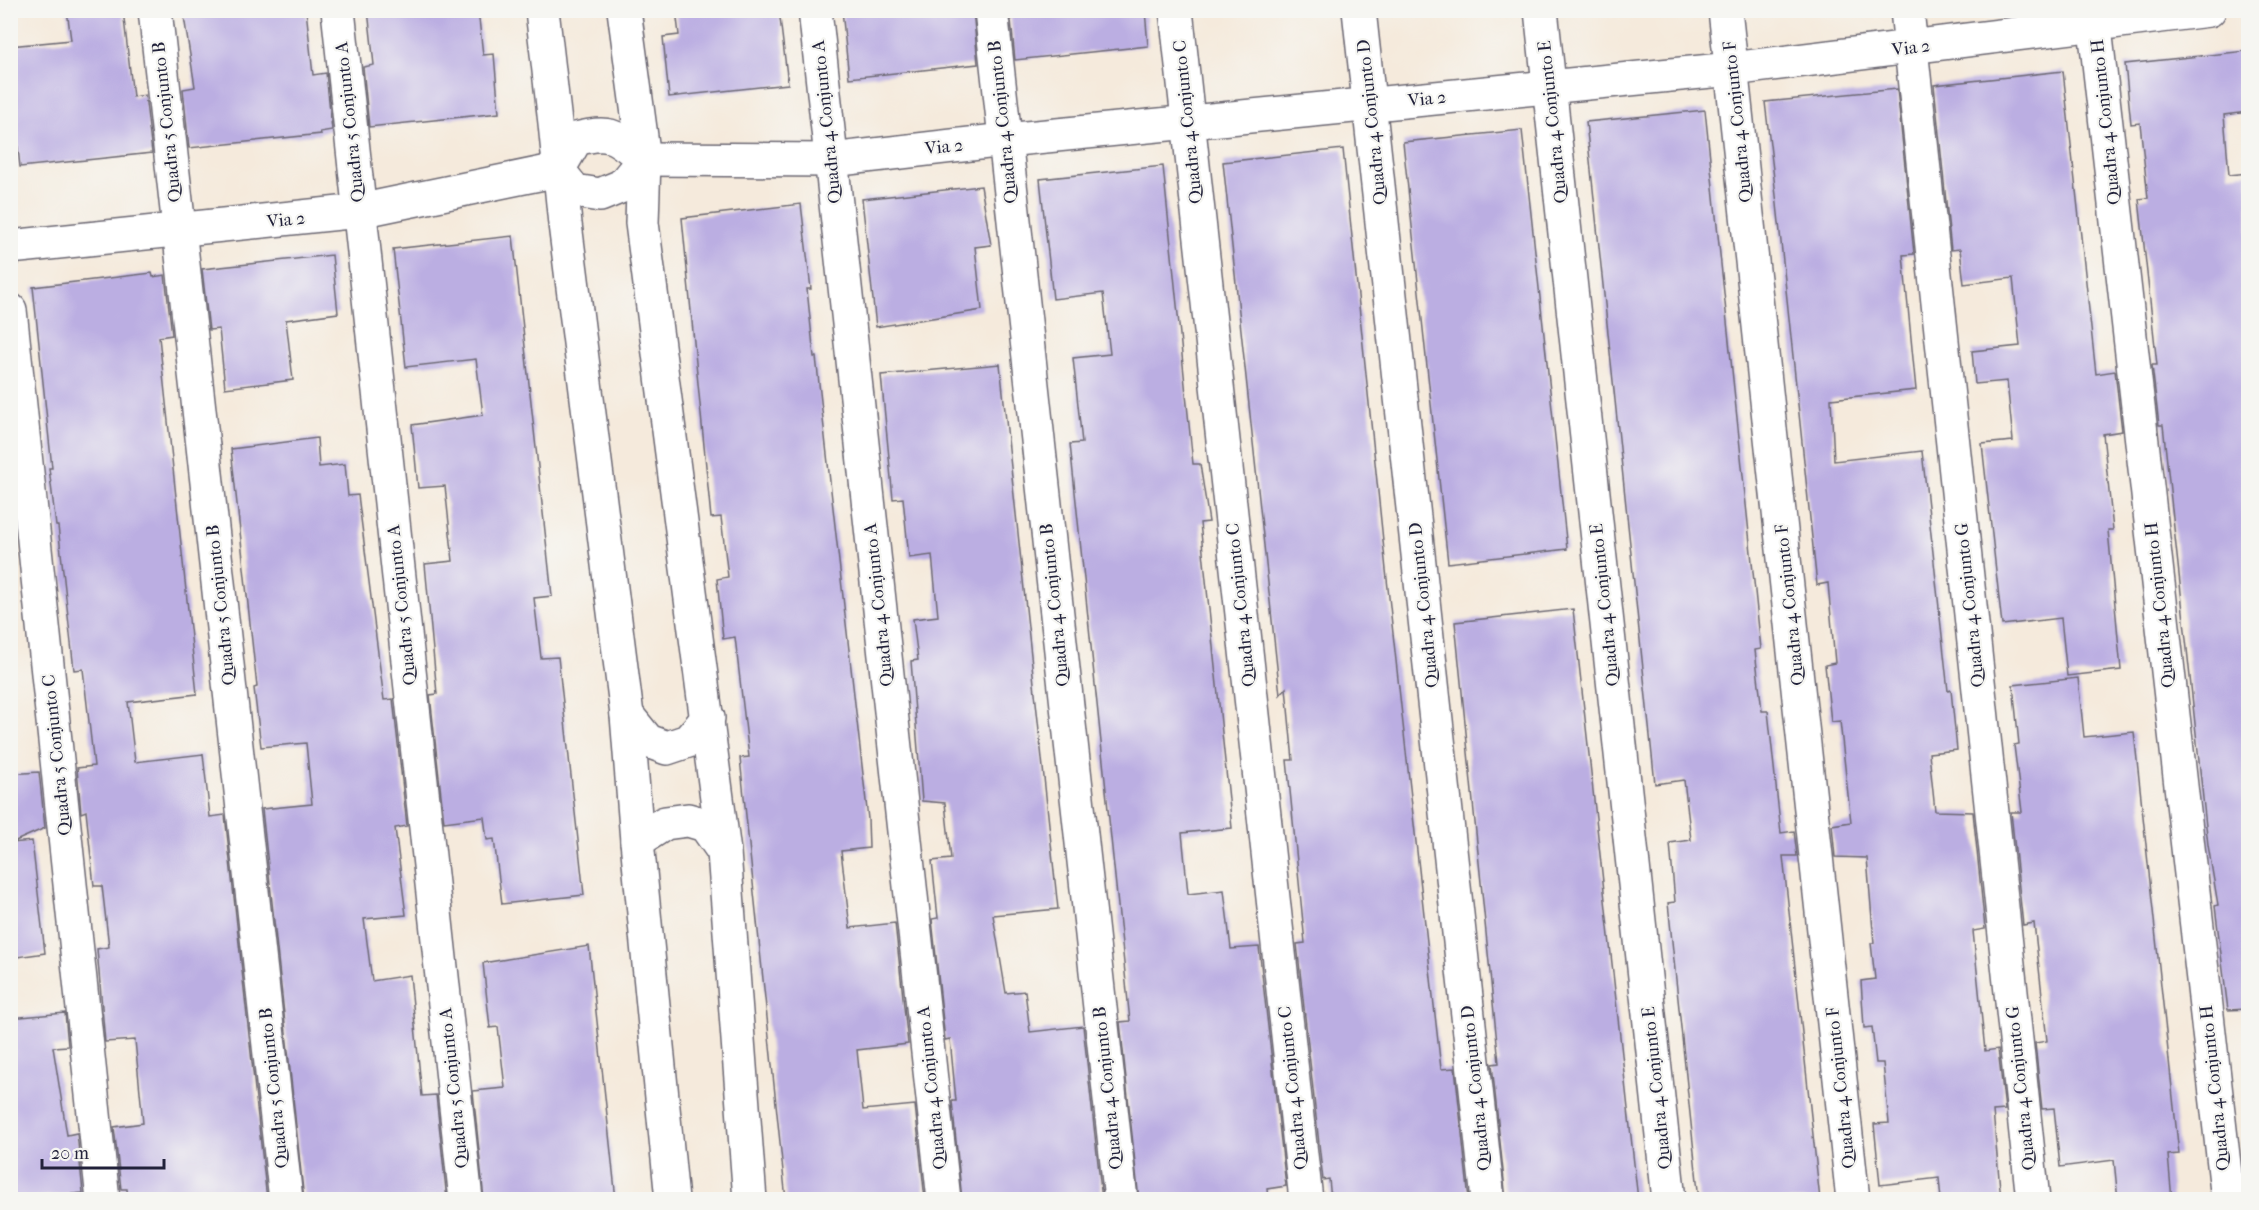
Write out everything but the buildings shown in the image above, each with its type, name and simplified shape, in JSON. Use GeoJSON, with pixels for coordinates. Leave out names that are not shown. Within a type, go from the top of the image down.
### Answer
{"type":"FeatureCollection","features":[{"type":"Feature","properties":{"kind":"street","name":"Quadra 5 Conjunto B"},"geometry":{"type":"LineString","coordinates":[[155,10],[286,1200]]}},
{"type":"Feature","properties":{"kind":"street","name":"Quadra 5 Conjunto A"},"geometry":{"type":"LineString","coordinates":[[338,10],[466,1200]]}},
{"type":"Feature","properties":{"kind":"street"},"geometry":{"type":"LineString","coordinates":[[542,10],[564,224],[627,715],[672,1200]]}},
{"type":"Feature","properties":{"kind":"street"},"geometry":{"type":"LineString","coordinates":[[624,10],[644,159],[642,223],[724,852],[750,1200]]}},
{"type":"Feature","properties":{"kind":"street","name":"Quadra 4 Conjunto A"},"geometry":{"type":"LineString","coordinates":[[815,10],[944,1200]]}},
{"type":"Feature","properties":{"kind":"street","name":"Quadra 4 Conjunto B"},"geometry":{"type":"LineString","coordinates":[[991,10],[1120,1200]]}},
{"type":"Feature","properties":{"kind":"street","name":"Quadra 4 Conjunto C"},"geometry":{"type":"LineString","coordinates":[[1176,10],[1306,1200]]}},
{"type":"Feature","properties":{"kind":"street","name":"Quadra 4 Conjunto D"},"geometry":{"type":"LineString","coordinates":[[1359,10],[1488,1200]]}},
{"type":"Feature","properties":{"kind":"street","name":"Quadra 4 Conjunto E"},"geometry":{"type":"LineString","coordinates":[[1541,10],[1669,1200]]}},
{"type":"Feature","properties":{"kind":"street","name":"Quadra 4 Conjunto F"},"geometry":{"type":"LineString","coordinates":[[1725,10],[1853,1200]]}},
{"type":"Feature","properties":{"kind":"street","name":"Quadra 4 Conjunto G"},"geometry":{"type":"LineString","coordinates":[[1907,10],[2033,1200]]}},
{"type":"Feature","properties":{"kind":"street","name":"Via 2"},"geometry":{"type":"LineString","coordinates":[[644,159],[831,160],[1005,140],[1732,69],[1911,48],[2094,18],[2209,10]]}},
{"type":"Feature","properties":{"kind":"street","name":"Quadra 4 Conjunto H"},"geometry":{"type":"LineString","coordinates":[[2094,18],[2228,1200]]}},
{"type":"Feature","properties":{"kind":"street"},"geometry":{"type":"LineString","coordinates":[[558,170],[576,139],[599,133],[619,140],[644,159]]}},
{"type":"Feature","properties":{"kind":"street"},"geometry":{"type":"LineString","coordinates":[[558,170],[575,191],[600,195],[622,186],[644,159]]}},
{"type":"Feature","properties":{"kind":"street","name":"Via 2"},"geometry":{"type":"LineString","coordinates":[[10,247],[359,212],[558,170]]}},
{"type":"Feature","properties":{"kind":"street","name":"Quadra 5 Conjunto C"},"geometry":{"type":"LineString","coordinates":[[10,310],[103,1200]]}},
{"type":"Feature","properties":{"kind":"street"},"geometry":{"type":"LineString","coordinates":[[627,715],[648,741],[667,748],[688,741],[708,718]]}},
{"type":"Feature","properties":{"kind":"street"},"geometry":{"type":"LineString","coordinates":[[637,841],[665,823],[688,820],[705,825],[724,852]]}}]}
